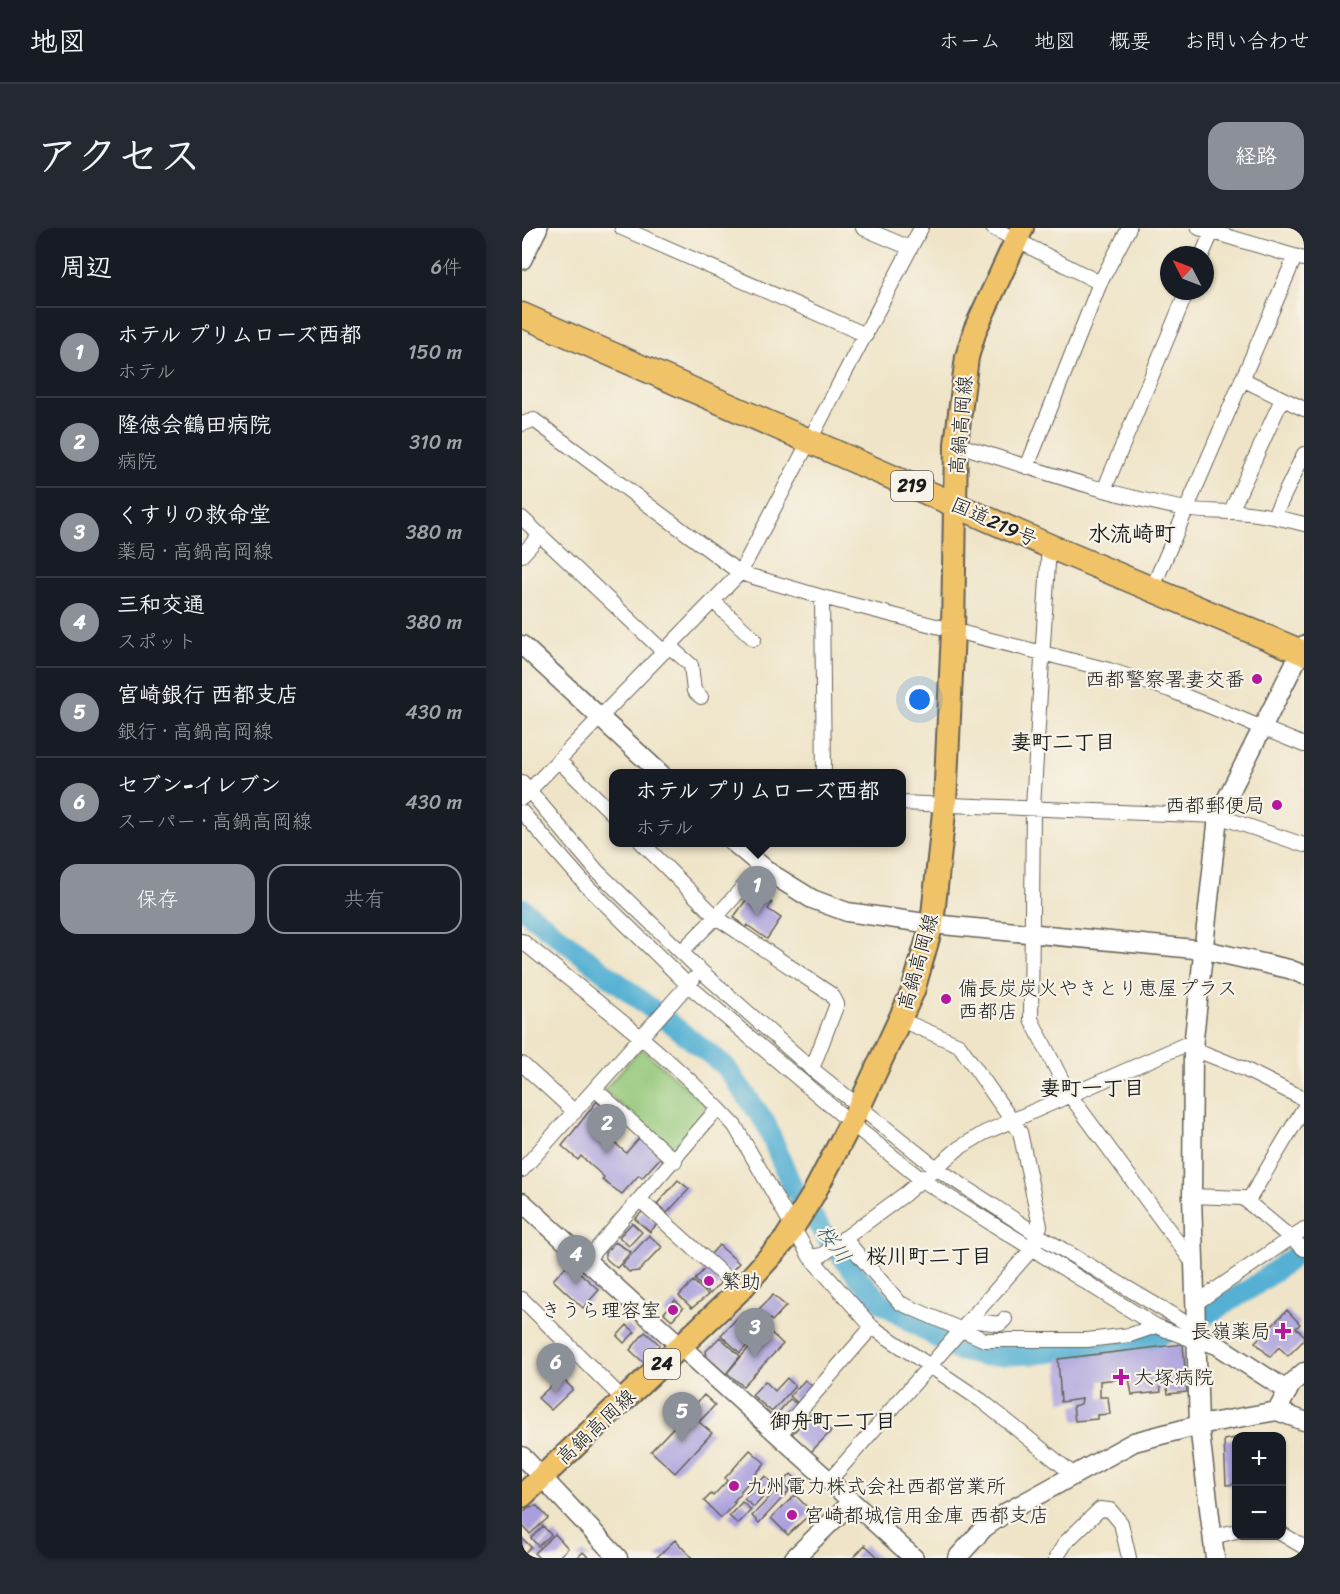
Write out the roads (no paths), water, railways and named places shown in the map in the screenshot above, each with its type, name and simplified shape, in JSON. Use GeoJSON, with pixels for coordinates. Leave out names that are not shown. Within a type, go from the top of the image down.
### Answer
{"type":"FeatureCollection","features":[{"type":"Feature","properties":{"kind":"highway","name":"国道219号"},"geometry":{"type":"LineString","coordinates":[[522,315],[1048,546],[1303,650]]}},
{"type":"Feature","properties":{"kind":"main road","name":"高鍋高岡線"},"geometry":{"type":"LineString","coordinates":[[522,1496],[682,1346],[740,1290],[772,1255],[794,1227],[813,1195],[902,1020],[913,991],[932,924],[945,803],[957,505],[956,444],[968,357],[975,330],[1018,234]]}},
{"type":"Feature","properties":{"kind":"street"},"geometry":{"type":"LineString","coordinates":[[522,260],[538,228]]}},
{"type":"Feature","properties":{"kind":"street"},"geometry":{"type":"LineString","coordinates":[[622,228],[642,232],[866,335]]}},
{"type":"Feature","properties":{"kind":"street"},"geometry":{"type":"LineString","coordinates":[[864,228],[910,248]]}},
{"type":"Feature","properties":{"kind":"street"},"geometry":{"type":"LineString","coordinates":[[921,228],[740,573],[560,761],[525,790],[597,871],[701,971],[812,1069],[855,1115],[922,1180],[1031,1250],[1158,1326],[1196,1332]]}},
{"type":"Feature","properties":{"kind":"street"},"geometry":{"type":"LineString","coordinates":[[993,228],[1018,234],[1100,283]]}},
{"type":"Feature","properties":{"kind":"street"},"geometry":{"type":"LineString","coordinates":[[1027,467],[1100,283],[1129,228]]}},
{"type":"Feature","properties":{"kind":"street"},"geometry":{"type":"LineString","coordinates":[[1152,589],[1184,509],[1299,258],[1205,230],[1203,246]]}},
{"type":"Feature","properties":{"kind":"street"},"geometry":{"type":"LineString","coordinates":[[1104,490],[1183,300]]}},
{"type":"Feature","properties":{"kind":"street"},"geometry":{"type":"LineString","coordinates":[[1242,379],[1304,409]]}},
{"type":"Feature","properties":{"kind":"street"},"geometry":{"type":"LineString","coordinates":[[1231,512],[1282,399]]}},
{"type":"Feature","properties":{"kind":"street"},"geometry":{"type":"LineString","coordinates":[[522,424],[534,420],[740,573],[822,597],[1109,670],[1170,690],[1304,745]]}},
{"type":"Feature","properties":{"kind":"street"},"geometry":{"type":"LineString","coordinates":[[956,444],[1104,490],[1184,509],[1214,514],[1231,512],[1274,516],[1304,524]]}},
{"type":"Feature","properties":{"kind":"street"},"geometry":{"type":"LineString","coordinates":[[1274,516],[1304,454]]}},
{"type":"Feature","properties":{"kind":"street"},"geometry":{"type":"LineString","coordinates":[[522,518],[666,649],[691,665],[694,691],[701,698]]}},
{"type":"Feature","properties":{"kind":"street"},"geometry":{"type":"LineString","coordinates":[[522,555],[540,535]]}},
{"type":"Feature","properties":{"kind":"street"},"geometry":{"type":"LineString","coordinates":[[1048,546],[1040,653],[1033,807],[1031,1019],[1069,1094],[1193,1263]]}},
{"type":"Feature","properties":{"kind":"street"},"geometry":{"type":"LineString","coordinates":[[822,597],[824,769]]}},
{"type":"Feature","properties":{"kind":"street"},"geometry":{"type":"LineString","coordinates":[[712,601],[754,639]]}},
{"type":"Feature","properties":{"kind":"street"},"geometry":{"type":"LineString","coordinates":[[522,645],[656,769]]}},
{"type":"Feature","properties":{"kind":"street"},"geometry":{"type":"LineString","coordinates":[[1215,1558],[1199,1425],[1193,1263],[1193,1047],[1218,816],[1303,650]]}},
{"type":"Feature","properties":{"kind":"street"},"geometry":{"type":"LineString","coordinates":[[560,761],[609,810]]}},
{"type":"Feature","properties":{"kind":"street"},"geometry":{"type":"LineString","coordinates":[[906,803],[1218,816],[1304,845]]}},
{"type":"Feature","properties":{"kind":"street"},"geometry":{"type":"LineString","coordinates":[[522,812],[586,885],[688,985],[855,1115],[1038,1235],[1168,1311],[1196,1332],[1288,1391]]}},
{"type":"Feature","properties":{"kind":"street"},"geometry":{"type":"LineString","coordinates":[[645,847],[716,916],[831,995],[837,1004],[812,1069]]}},
{"type":"Feature","properties":{"kind":"street"},"geometry":{"type":"LineString","coordinates":[[738,847],[812,899],[847,912],[932,924],[1205,950],[1270,964],[1304,975]]}},
{"type":"Feature","properties":{"kind":"street"},"geometry":{"type":"LineString","coordinates":[[681,952],[762,866]]}},
{"type":"Feature","properties":{"kind":"street"},"geometry":{"type":"LineString","coordinates":[[522,941],[639,1038],[735,1126],[794,1227],[872,1327],[982,1401],[1074,1475]]}},
{"type":"Feature","properties":{"kind":"street"},"geometry":{"type":"LineString","coordinates":[[522,1170],[701,971]]}},
{"type":"Feature","properties":{"kind":"street"},"geometry":{"type":"LineString","coordinates":[[829,1481],[1031,1250],[1040,1226],[1020,1132],[1012,1118],[959,1045],[902,1020]]}},
{"type":"Feature","properties":{"kind":"street"},"geometry":{"type":"LineString","coordinates":[[816,1256],[842,1240],[922,1180],[959,1148],[1012,1118],[1184,1045],[1193,1047],[1304,1099]]}},
{"type":"Feature","properties":{"kind":"street"},"geometry":{"type":"LineString","coordinates":[[522,1064],[575,1112]]}},
{"type":"Feature","properties":{"kind":"street"},"geometry":{"type":"LineString","coordinates":[[596,1089],[675,1161]]}},
{"type":"Feature","properties":{"kind":"street"},"geometry":{"type":"LineString","coordinates":[[586,1262],[675,1161],[718,1108]]}},
{"type":"Feature","properties":{"kind":"street"},"geometry":{"type":"LineString","coordinates":[[1248,1201],[1304,1108]]}},
{"type":"Feature","properties":{"kind":"street"},"geometry":{"type":"LineString","coordinates":[[1192,1196],[1243,1198],[1297,1243]]}},
{"type":"Feature","properties":{"kind":"street"},"geometry":{"type":"LineString","coordinates":[[640,1200],[740,1290]]}},
{"type":"Feature","properties":{"kind":"street"},"geometry":{"type":"LineString","coordinates":[[522,1202],[914,1558]]}},
{"type":"Feature","properties":{"kind":"street"},"geometry":{"type":"LineString","coordinates":[[1196,1305],[1297,1243],[1304,1229]]}},
{"type":"Feature","properties":{"kind":"street"},"geometry":{"type":"LineString","coordinates":[[842,1240],[900,1303],[962,1328],[985,1340],[1087,1340],[1130,1335],[1158,1326]]}},
{"type":"Feature","properties":{"kind":"street"},"geometry":{"type":"LineString","coordinates":[[522,1299],[624,1400]]}},
{"type":"Feature","properties":{"kind":"street"},"geometry":{"type":"LineString","coordinates":[[962,1328],[1000,1324],[1005,1319]]}},
{"type":"Feature","properties":{"kind":"street"},"geometry":{"type":"LineString","coordinates":[[779,1435],[872,1327]]}},
{"type":"Feature","properties":{"kind":"street"},"geometry":{"type":"LineString","coordinates":[[1277,1411],[1288,1391],[1304,1372]]}},
{"type":"Feature","properties":{"kind":"street"},"geometry":{"type":"LineString","coordinates":[[957,1558],[984,1528],[1134,1442],[1199,1425],[1277,1411],[1304,1421]]}},
{"type":"Feature","properties":{"kind":"street"},"geometry":{"type":"LineString","coordinates":[[522,1456],[618,1558]]}},
{"type":"Feature","properties":{"kind":"street"},"geometry":{"type":"LineString","coordinates":[[794,1558],[852,1502]]}},
{"type":"Feature","properties":{"kind":"street"},"geometry":{"type":"LineString","coordinates":[[1056,1558],[1065,1542],[1100,1509],[1110,1510],[1121,1522],[1129,1558]]}},
{"type":"Feature","properties":{"kind":"street"},"geometry":{"type":"LineString","coordinates":[[1213,1537],[1232,1531]]}},
{"type":"Feature","properties":{"kind":"street"},"geometry":{"type":"LineString","coordinates":[[1286,1537],[1304,1547]]}},
{"type":"Feature","properties":{"kind":"waterway","name":"桜川"},"geometry":{"type":"LineString","coordinates":[[522,908],[725,1066],[765,1122],[792,1186],[823,1232],[858,1277],[882,1303],[956,1350],[983,1356],[1036,1354],[1147,1341],[1201,1318],[1253,1287],[1304,1249]]}},
{"type":"Feature","properties":{"kind":"place","name":"西都警察署妻交番"},"geometry":{"type":"Point","coordinates":[1257,679]}},
{"type":"Feature","properties":{"kind":"place","name":"西都郵便局"},"geometry":{"type":"Point","coordinates":[1277,805]}},
{"type":"Feature","properties":{"kind":"place","name":"ホテル プリムローズ西都"},"geometry":{"type":"Point","coordinates":[757,916]}},
{"type":"Feature","properties":{"kind":"place","name":"備長炭炭火やきとり恵屋プラス 西都店"},"geometry":{"type":"Point","coordinates":[946,999]}},
{"type":"Feature","properties":{"kind":"place","name":"隆徳会鶴田病院"},"geometry":{"type":"Point","coordinates":[607,1154]}},
{"type":"Feature","properties":{"kind":"place","name":"繁助"},"geometry":{"type":"Point","coordinates":[709,1281]}},
{"type":"Feature","properties":{"kind":"place","name":"三和交通"},"geometry":{"type":"Point","coordinates":[576,1285]}},
{"type":"Feature","properties":{"kind":"place","name":"きうら理容室"},"geometry":{"type":"Point","coordinates":[673,1310]}},
{"type":"Feature","properties":{"kind":"place","name":"長嶺薬局"},"geometry":{"type":"Point","coordinates":[1283,1331]}},
{"type":"Feature","properties":{"kind":"place","name":"くすりの救命堂"},"geometry":{"type":"Point","coordinates":[755,1358]}},
{"type":"Feature","properties":{"kind":"place","name":"大塚病院"},"geometry":{"type":"Point","coordinates":[1121,1377]}},
{"type":"Feature","properties":{"kind":"place","name":"セブン-イレブン"},"geometry":{"type":"Point","coordinates":[556,1393]}},
{"type":"Feature","properties":{"kind":"place","name":"宮崎銀行 西都支店"},"geometry":{"type":"Point","coordinates":[682,1442]}},
{"type":"Feature","properties":{"kind":"place","name":"九州電力株式会社西都営業所"},"geometry":{"type":"Point","coordinates":[734,1486]}},
{"type":"Feature","properties":{"kind":"place","name":"宮崎都城信用金庫 西都支店"},"geometry":{"type":"Point","coordinates":[792,1515]}},
{"type":"Feature","properties":{"kind":"district","name":"水流崎町"},"geometry":{"type":"Point","coordinates":[1132,533]}},
{"type":"Feature","properties":{"kind":"district","name":"妻町二丁目"},"geometry":{"type":"Point","coordinates":[1063,742]}},
{"type":"Feature","properties":{"kind":"district","name":"妻町一丁目"},"geometry":{"type":"Point","coordinates":[1092,1088]}},
{"type":"Feature","properties":{"kind":"district","name":"桜川町二丁目"},"geometry":{"type":"Point","coordinates":[929,1256]}},
{"type":"Feature","properties":{"kind":"district","name":"御舟町二丁目"},"geometry":{"type":"Point","coordinates":[833,1421]}}]}
